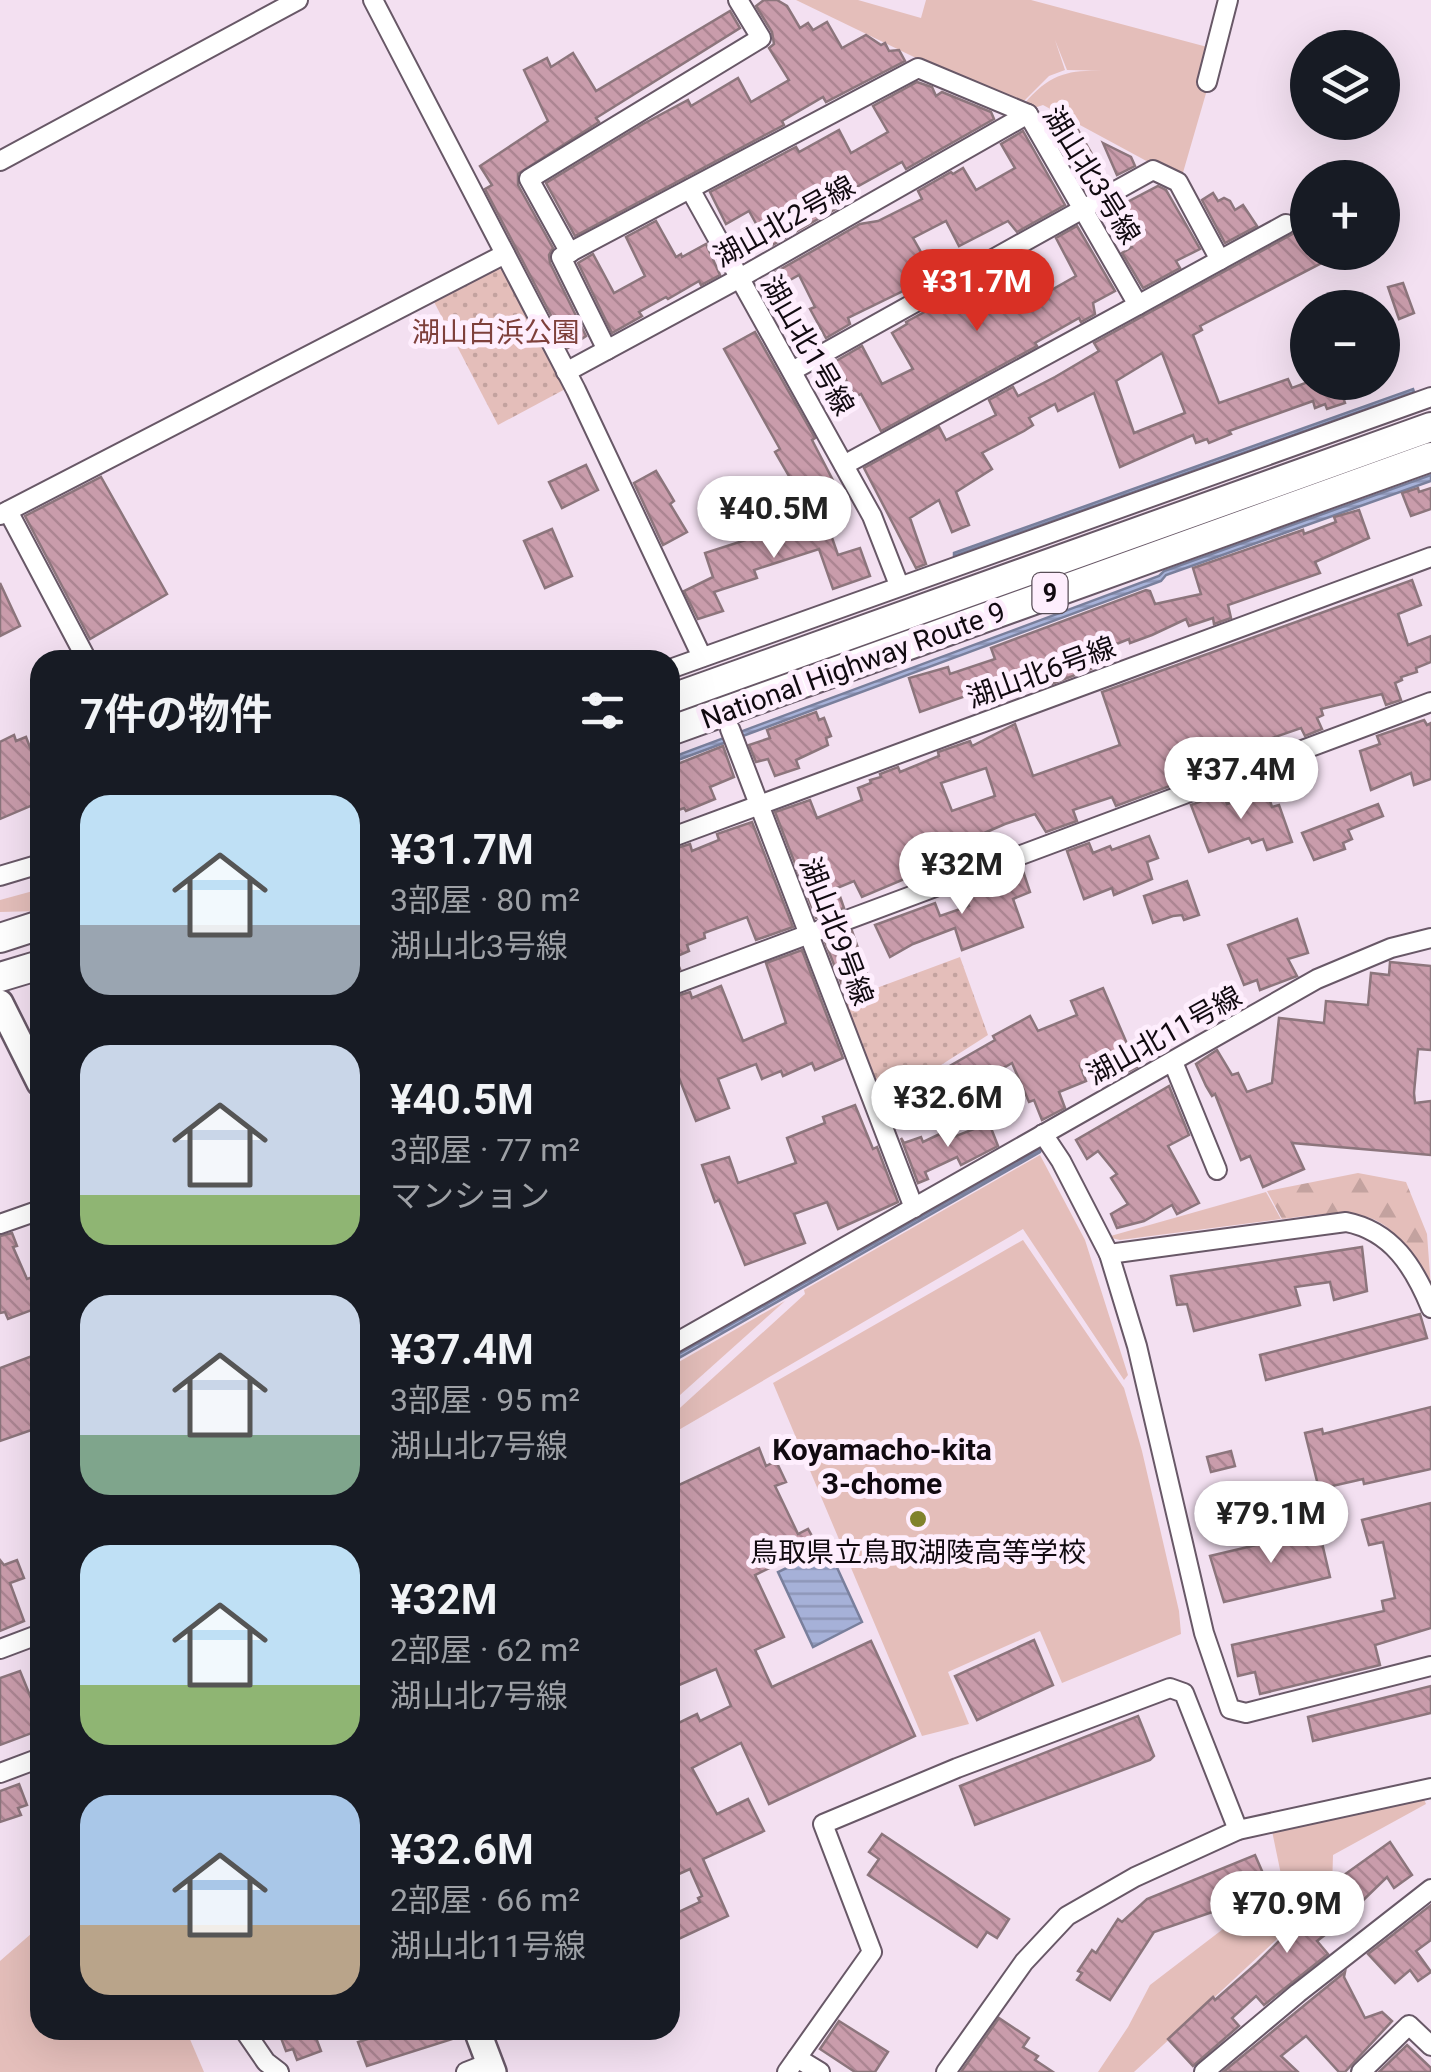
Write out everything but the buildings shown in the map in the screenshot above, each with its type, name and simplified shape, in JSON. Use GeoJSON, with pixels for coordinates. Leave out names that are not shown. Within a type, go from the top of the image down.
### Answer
{"type":"FeatureCollection","features":[{"type":"Feature","properties":{"kind":"highway","name":"National Highway Route 9"},"geometry":{"type":"LineString","coordinates":[[680,695],[1431,427]]}},
{"type":"Feature","properties":{"kind":"highway","name":"National Highway Route 9"},"geometry":{"type":"LineString","coordinates":[[680,727],[1431,457]]}},
{"type":"Feature","properties":{"kind":"highway"},"geometry":{"type":"LineString","coordinates":[[0,938],[30,928]]}},
{"type":"Feature","properties":{"kind":"highway"},"geometry":{"type":"LineString","coordinates":[[0,976],[30,967]]}},
{"type":"Feature","properties":{"kind":"main road"},"geometry":{"type":"LineString","coordinates":[[0,1004],[30,1060]]}},
{"type":"Feature","properties":{"kind":"main road"},"geometry":{"type":"LineString","coordinates":[[479,2040],[483,2069]]}},
{"type":"Feature","properties":{"kind":"street"},"geometry":{"type":"LineString","coordinates":[[0,161],[298,0]]}},
{"type":"Feature","properties":{"kind":"street"},"geometry":{"type":"LineString","coordinates":[[372,0],[566,372],[702,657]]}},
{"type":"Feature","properties":{"kind":"street"},"geometry":{"type":"LineString","coordinates":[[607,350],[561,257],[570,254],[529,179],[761,38],[738,0]]}},
{"type":"Feature","properties":{"kind":"street"},"geometry":{"type":"LineString","coordinates":[[1207,82],[1228,0]]}},
{"type":"Feature","properties":{"kind":"street","name":"湖山北3号線"},"geometry":{"type":"LineString","coordinates":[[570,254],[918,68],[1028,114],[1138,304]]}},
{"type":"Feature","properties":{"kind":"street","name":"湖山北2号線"},"geometry":{"type":"LineString","coordinates":[[566,372],[1028,114]]}},
{"type":"Feature","properties":{"kind":"street"},"geometry":{"type":"LineString","coordinates":[[792,371],[1153,170],[1178,182],[1220,260]]}},
{"type":"Feature","properties":{"kind":"street","name":"湖山北1号線"},"geometry":{"type":"LineString","coordinates":[[690,189],[872,516],[899,585]]}},
{"type":"Feature","properties":{"kind":"street"},"geometry":{"type":"LineString","coordinates":[[844,466],[1286,224]]}},
{"type":"Feature","properties":{"kind":"street"},"geometry":{"type":"LineString","coordinates":[[81,650],[4,513],[505,254]]}},
{"type":"Feature","properties":{"kind":"street"},"geometry":{"type":"LineString","coordinates":[[680,665],[1431,396]]}},
{"type":"Feature","properties":{"kind":"street","name":"湖山北6号線"},"geometry":{"type":"LineString","coordinates":[[680,834],[1431,557]]}},
{"type":"Feature","properties":{"kind":"street"},"geometry":{"type":"LineString","coordinates":[[680,982],[1431,702]]}},
{"type":"Feature","properties":{"kind":"street","name":"湖山北9号線"},"geometry":{"type":"LineString","coordinates":[[730,728],[914,1208]]}},
{"type":"Feature","properties":{"kind":"street"},"geometry":{"type":"LineString","coordinates":[[0,876],[30,867]]}},
{"type":"Feature","properties":{"kind":"street","name":"湖山北11号線"},"geometry":{"type":"LineString","coordinates":[[680,1340],[1330,973],[1392,948],[1431,938]]}},
{"type":"Feature","properties":{"kind":"street"},"geometry":{"type":"LineString","coordinates":[[1173,1062],[1217,1170]]}},
{"type":"Feature","properties":{"kind":"street"},"geometry":{"type":"LineString","coordinates":[[1043,1134],[1109,1254],[1137,1346],[1204,1634],[1230,1709],[1246,1713],[1431,1666]]}},
{"type":"Feature","properties":{"kind":"street"},"geometry":{"type":"LineString","coordinates":[[0,1224],[30,1214]]}},
{"type":"Feature","properties":{"kind":"street"},"geometry":{"type":"LineString","coordinates":[[1109,1254],[1346,1222],[1363,1226],[1392,1244],[1412,1267],[1431,1308]]}},
{"type":"Feature","properties":{"kind":"street"},"geometry":{"type":"LineString","coordinates":[[0,1649],[30,1638]]}},
{"type":"Feature","properties":{"kind":"street"},"geometry":{"type":"LineString","coordinates":[[820,2072],[792,2065],[872,1952],[823,1824],[957,1768],[1170,1688],[1184,1693],[1238,1830]]}},
{"type":"Feature","properties":{"kind":"street"},"geometry":{"type":"LineString","coordinates":[[0,1773],[30,1762]]}},
{"type":"Feature","properties":{"kind":"street"},"geometry":{"type":"LineString","coordinates":[[946,2072],[1024,1962],[1067,1916],[1135,1877],[1238,1830],[1431,1788]]}},
{"type":"Feature","properties":{"kind":"street"},"geometry":{"type":"LineString","coordinates":[[1204,2072],[1298,1992],[1431,1889]]}},
{"type":"Feature","properties":{"kind":"street"},"geometry":{"type":"LineString","coordinates":[[1361,2072],[1409,2025],[1431,2046]]}},
{"type":"Feature","properties":{"kind":"street"},"geometry":{"type":"LineString","coordinates":[[251,2040],[278,2072]]}},
{"type":"Feature","properties":{"kind":"green space"},"geometry":{"type":"Polygon","coordinates":[[[796,0],[858,0],[921,18],[926,0],[1031,0],[1211,48],[1209,83],[1182,176],[1043,105],[1034,108],[1024,104],[1044,84],[1064,74],[1114,71],[1067,70],[1055,40],[1065,70],[1049,76],[1022,103],[916,58],[796,0]]]}},
{"type":"Feature","properties":{"kind":"green space","name":"湖山白浜公園"},"geometry":{"type":"Polygon","coordinates":[[[488,268],[506,270],[569,387],[498,425],[432,298],[488,268]]]}},
{"type":"Feature","properties":{"kind":"green space"},"geometry":{"type":"Polygon","coordinates":[[[30,892],[30,911],[0,912],[0,900],[30,892]]]}},
{"type":"Feature","properties":{"kind":"green space"},"geometry":{"type":"Polygon","coordinates":[[[960,957],[988,1035],[927,1074],[877,1093],[839,1002],[960,957]]]}},
{"type":"Feature","properties":{"kind":"green space"},"geometry":{"type":"Polygon","coordinates":[[[1040,1155],[1085,1240],[1128,1375],[1124,1380],[1023,1229],[680,1429],[680,1408],[805,1294],[804,1290],[1040,1155]]]}},
{"type":"Feature","properties":{"kind":"green space"},"geometry":{"type":"Polygon","coordinates":[[[1358,1173],[1406,1182],[1427,1234],[1431,1288],[1402,1242],[1373,1219],[1336,1213],[1282,1219],[1267,1191],[1358,1173]]]}},
{"type":"Feature","properties":{"kind":"green space"},"geometry":{"type":"Polygon","coordinates":[[[1266,1192],[1281,1219],[1120,1240],[1107,1237],[1266,1192]]]}},
{"type":"Feature","properties":{"kind":"green space"},"geometry":{"type":"Polygon","coordinates":[[[1023,1240],[1124,1388],[1142,1451],[1181,1634],[1062,1683],[1040,1631],[948,1672],[969,1724],[922,1736],[773,1383],[1023,1240]]]}},
{"type":"Feature","properties":{"kind":"green space"},"geometry":{"type":"Polygon","coordinates":[[[785,1301],[680,1395],[680,1361],[785,1301]]]}},
{"type":"Feature","properties":{"kind":"green space"},"geometry":{"type":"Polygon","coordinates":[[[1423,1797],[1426,1804],[1333,1855],[1332,1888],[1134,2072],[1098,2072],[1150,1985],[1227,1926],[1284,1889],[1272,1831],[1423,1797]]]}},
{"type":"Feature","properties":{"kind":"green space"},"geometry":{"type":"Polygon","coordinates":[[[30,1935],[30,2040],[190,2040],[204,2072],[0,2072],[0,1961],[30,1935]]]}},
{"type":"Feature","properties":{"kind":"water"},"geometry":{"type":"Polygon","coordinates":[[[1382,400],[1392,400],[954,556],[1382,400]]]}},
{"type":"Feature","properties":{"kind":"water"},"geometry":{"type":"Polygon","coordinates":[[[1431,475],[1431,481],[1166,575],[1161,581],[680,759],[680,754],[1164,571],[1431,475]]]}},
{"type":"Feature","properties":{"kind":"water"},"geometry":{"type":"Polygon","coordinates":[[[1042,1148],[680,1357],[680,1353],[1042,1148]]]}},
{"type":"Feature","properties":{"kind":"water"},"geometry":{"type":"Polygon","coordinates":[[[828,1548],[862,1622],[813,1647],[778,1572],[828,1548]]]}},
{"type":"Feature","properties":{"kind":"place","name":"鳥取県立鳥取湖陵高等学校"},"geometry":{"type":"Point","coordinates":[918,1519]}},
{"type":"Feature","properties":{"kind":"district","name":"Koyamacho-kita 3-chome"},"geometry":{"type":"Point","coordinates":[882,1467]}}]}
